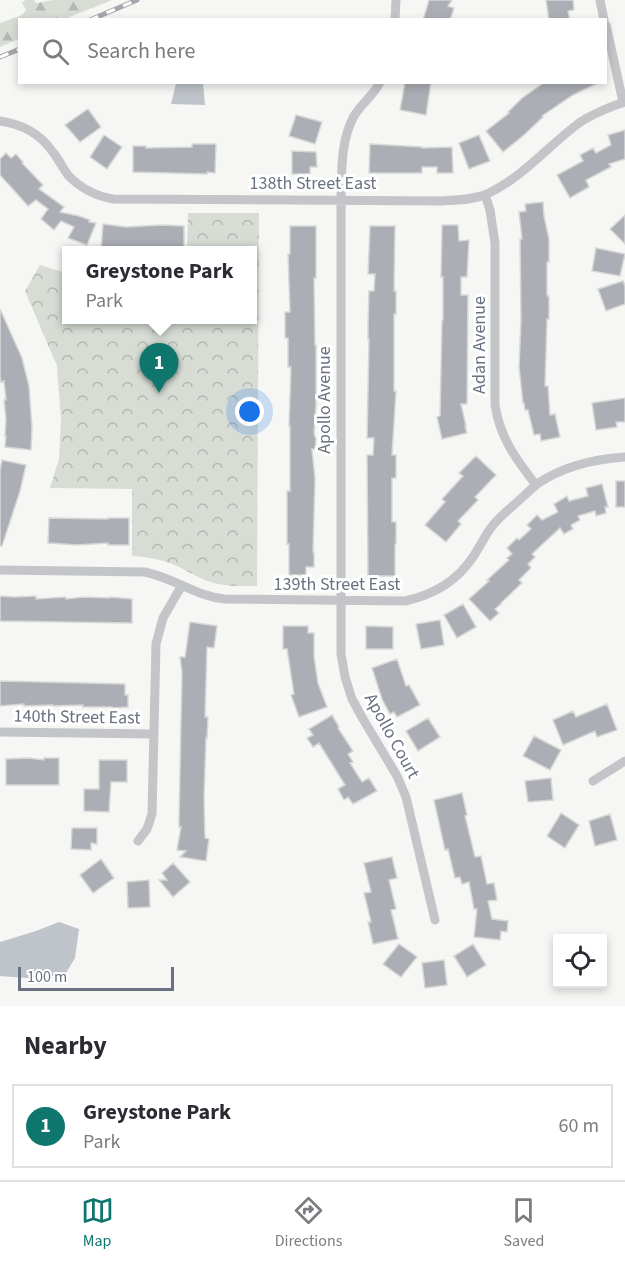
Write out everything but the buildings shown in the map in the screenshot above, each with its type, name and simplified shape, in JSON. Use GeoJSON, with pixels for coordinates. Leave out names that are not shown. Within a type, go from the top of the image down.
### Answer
{"type":"FeatureCollection","features":[{"type":"Feature","properties":{"kind":"street"},"geometry":{"type":"LineString","coordinates":[[395,18],[396,0]]}},
{"type":"Feature","properties":{"kind":"street"},"geometry":{"type":"LineString","coordinates":[[600,0],[604,18]]}},
{"type":"Feature","properties":{"kind":"street"},"geometry":{"type":"LineString","coordinates":[[607,29],[624,102]]}},
{"type":"Feature","properties":{"kind":"street","name":"Apollo Avenue"},"geometry":{"type":"LineString","coordinates":[[341,600],[343,152],[345,139],[355,115],[376,91],[379,84]]}},
{"type":"Feature","properties":{"kind":"street","name":"138th Street East"},"geometry":{"type":"LineString","coordinates":[[0,122],[19,126],[35,134],[48,146],[74,181],[88,191],[113,199],[441,201],[469,199],[485,195],[500,187],[580,122],[624,102]]}},
{"type":"Feature","properties":{"kind":"street","name":"Adan Avenue"},"geometry":{"type":"LineString","coordinates":[[485,195],[490,210],[495,243],[495,405],[497,419],[501,433],[510,449],[536,485]]}},
{"type":"Feature","properties":{"kind":"street","name":"139th Street East"},"geometry":{"type":"LineString","coordinates":[[0,570],[144,572],[164,577],[204,596],[225,599],[405,601],[431,593],[460,573],[472,559],[490,529],[536,485],[572,467],[625,457]]}},
{"type":"Feature","properties":{"kind":"street"},"geometry":{"type":"LineString","coordinates":[[138,841],[147,829],[152,814],[157,635],[163,618],[182,585]]}},
{"type":"Feature","properties":{"kind":"street","name":"Apollo Court"},"geometry":{"type":"LineString","coordinates":[[341,600],[341,654],[345,677],[357,709],[402,786],[410,809],[435,920]]}},
{"type":"Feature","properties":{"kind":"street","name":"140th Street East"},"geometry":{"type":"LineString","coordinates":[[0,732],[154,734]]}},
{"type":"Feature","properties":{"kind":"street"},"geometry":{"type":"LineString","coordinates":[[593,781],[625,761]]}},
{"type":"Feature","properties":{"kind":"green space"},"geometry":{"type":"Polygon","coordinates":[[[25,0],[34,0],[36,3],[54,0],[112,0],[67,18],[18,18],[18,39],[0,47],[0,23],[22,15],[26,10],[22,3],[25,0]]]}},
{"type":"Feature","properties":{"kind":"green space"},"geometry":{"type":"Polygon","coordinates":[[[188,213],[259,213],[257,586],[217,584],[169,563],[132,556],[132,489],[50,488],[59,459],[61,420],[57,366],[25,291],[40,265],[62,272],[62,324],[257,324],[257,246],[187,246],[188,213]]]}},
{"type":"Feature","properties":{"kind":"shaded area"},"geometry":{"type":"Polygon","coordinates":[[[176,84],[203,84],[205,105],[171,104],[176,84]]]}},
{"type":"Feature","properties":{"kind":"shaded area"},"geometry":{"type":"Polygon","coordinates":[[[59,922],[79,929],[75,958],[66,973],[40,979],[0,976],[0,942],[59,922]]]}},
{"type":"Feature","properties":{"kind":"railway"},"geometry":{"type":"LineString","coordinates":[[95,18],[137,0]]}},
{"type":"Feature","properties":{"kind":"railway"},"geometry":{"type":"LineString","coordinates":[[0,57],[18,50]]}},
{"type":"Feature","properties":{"kind":"place","name":"Greystone Park"},"geometry":{"type":"Point","coordinates":[159,393]}}]}
